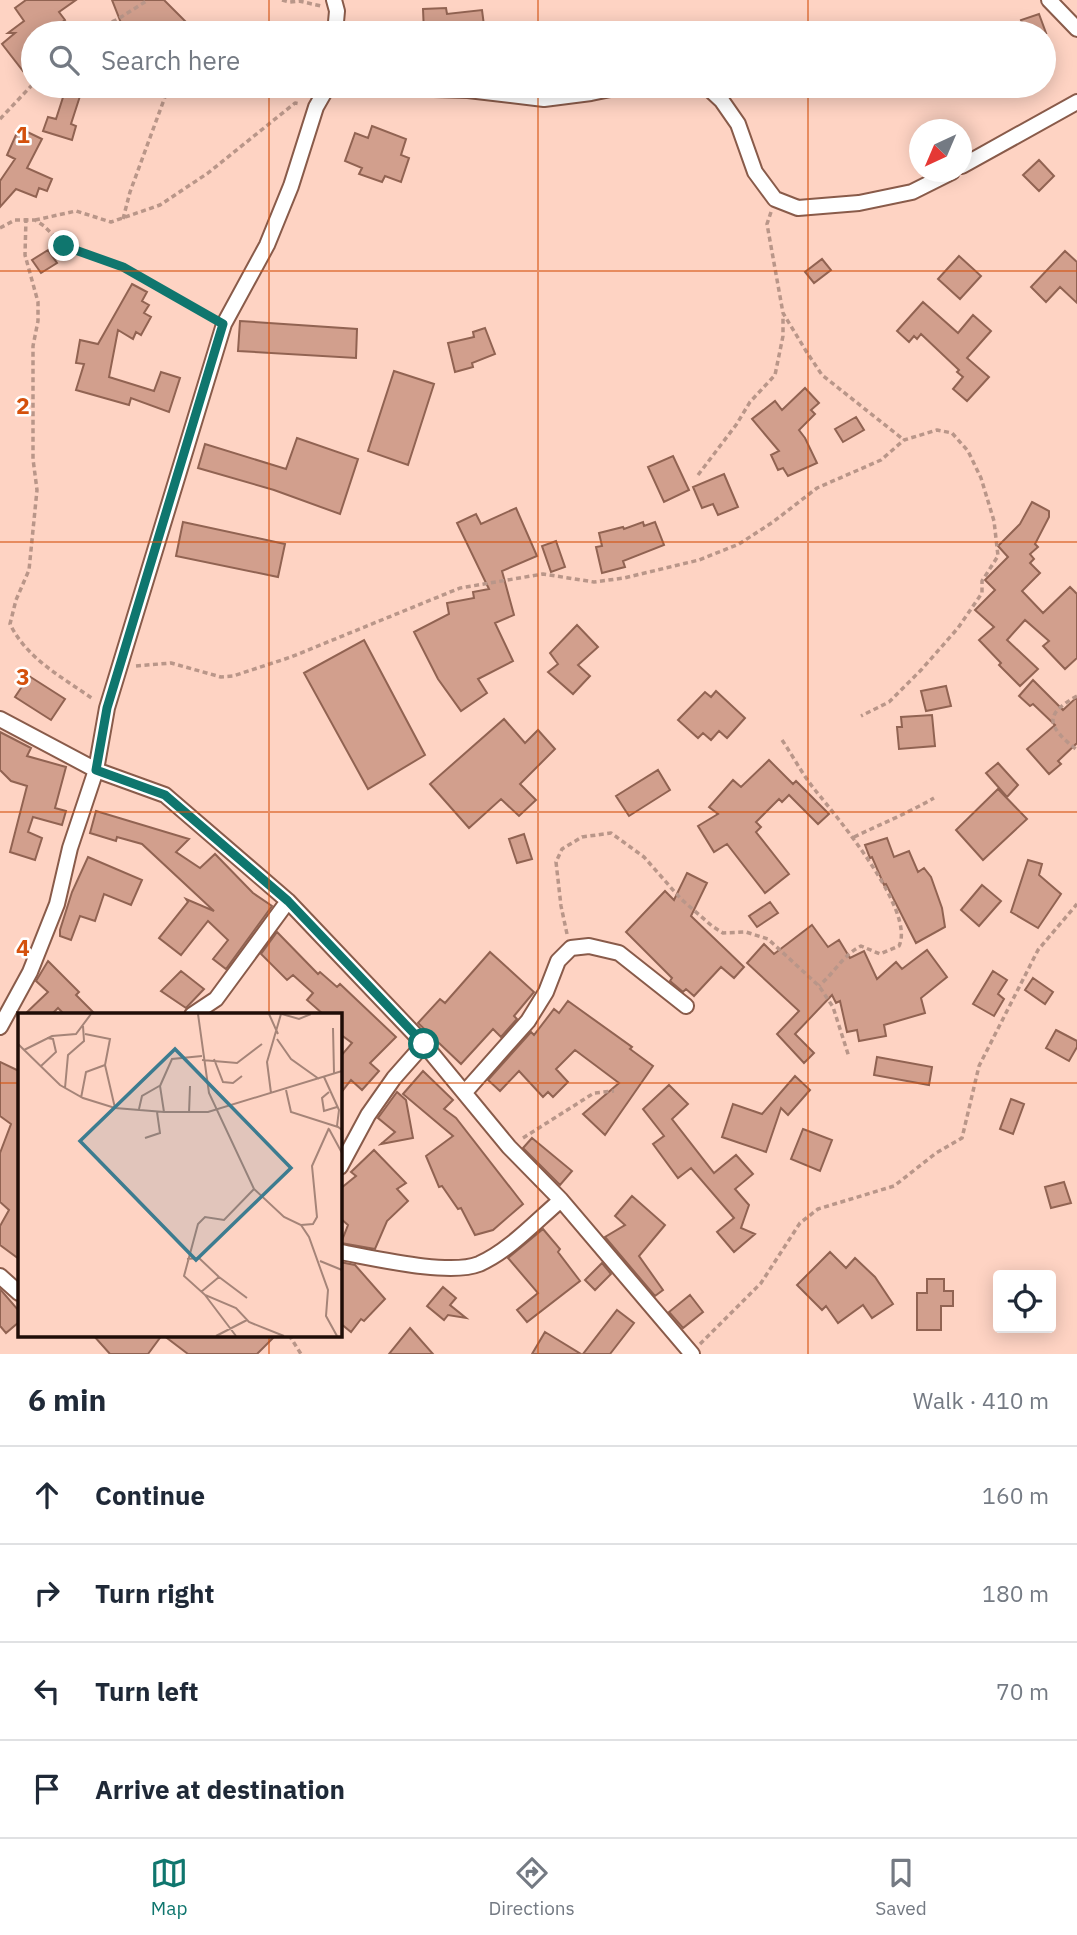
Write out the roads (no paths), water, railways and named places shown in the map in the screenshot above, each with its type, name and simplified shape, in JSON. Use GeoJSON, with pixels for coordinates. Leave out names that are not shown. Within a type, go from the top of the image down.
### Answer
{"type":"FeatureCollection","features":[{"type":"Feature","properties":{"kind":"street"},"geometry":{"type":"LineString","coordinates":[[1049,0],[1077,29]]}},
{"type":"Feature","properties":{"kind":"street"},"geometry":{"type":"LineString","coordinates":[[0,1027],[30,972],[57,904],[70,848],[96,770],[107,708],[223,324],[267,245],[316,107],[322,98]]}},
{"type":"Feature","properties":{"kind":"street"},"geometry":{"type":"LineString","coordinates":[[719,98],[738,124],[755,172],[775,199],[798,208],[859,203],[912,192],[932,182]]}},
{"type":"Feature","properties":{"kind":"street"},"geometry":{"type":"LineString","coordinates":[[972,160],[1077,102]]}},
{"type":"Feature","properties":{"kind":"street"},"geometry":{"type":"LineString","coordinates":[[0,719],[96,770],[165,795],[288,901],[424,1044],[509,1147],[561,1200],[691,1354]]}},
{"type":"Feature","properties":{"kind":"street"},"geometry":{"type":"LineString","coordinates":[[194,1013],[216,999],[288,901]]}},
{"type":"Feature","properties":{"kind":"street"},"geometry":{"type":"LineString","coordinates":[[465,1093],[528,1021],[546,992],[558,961],[571,948],[589,946],[619,953],[686,1006]]}},
{"type":"Feature","properties":{"kind":"street"},"geometry":{"type":"LineString","coordinates":[[341,1165],[368,1115],[424,1044]]}},
{"type":"Feature","properties":{"kind":"street"},"geometry":{"type":"LineString","coordinates":[[341,1252],[443,1269],[466,1268],[481,1263],[505,1247],[561,1200]]}},
{"type":"Feature","properties":{"kind":"street"},"geometry":{"type":"LineString","coordinates":[[0,1276],[18,1292]]}}]}
